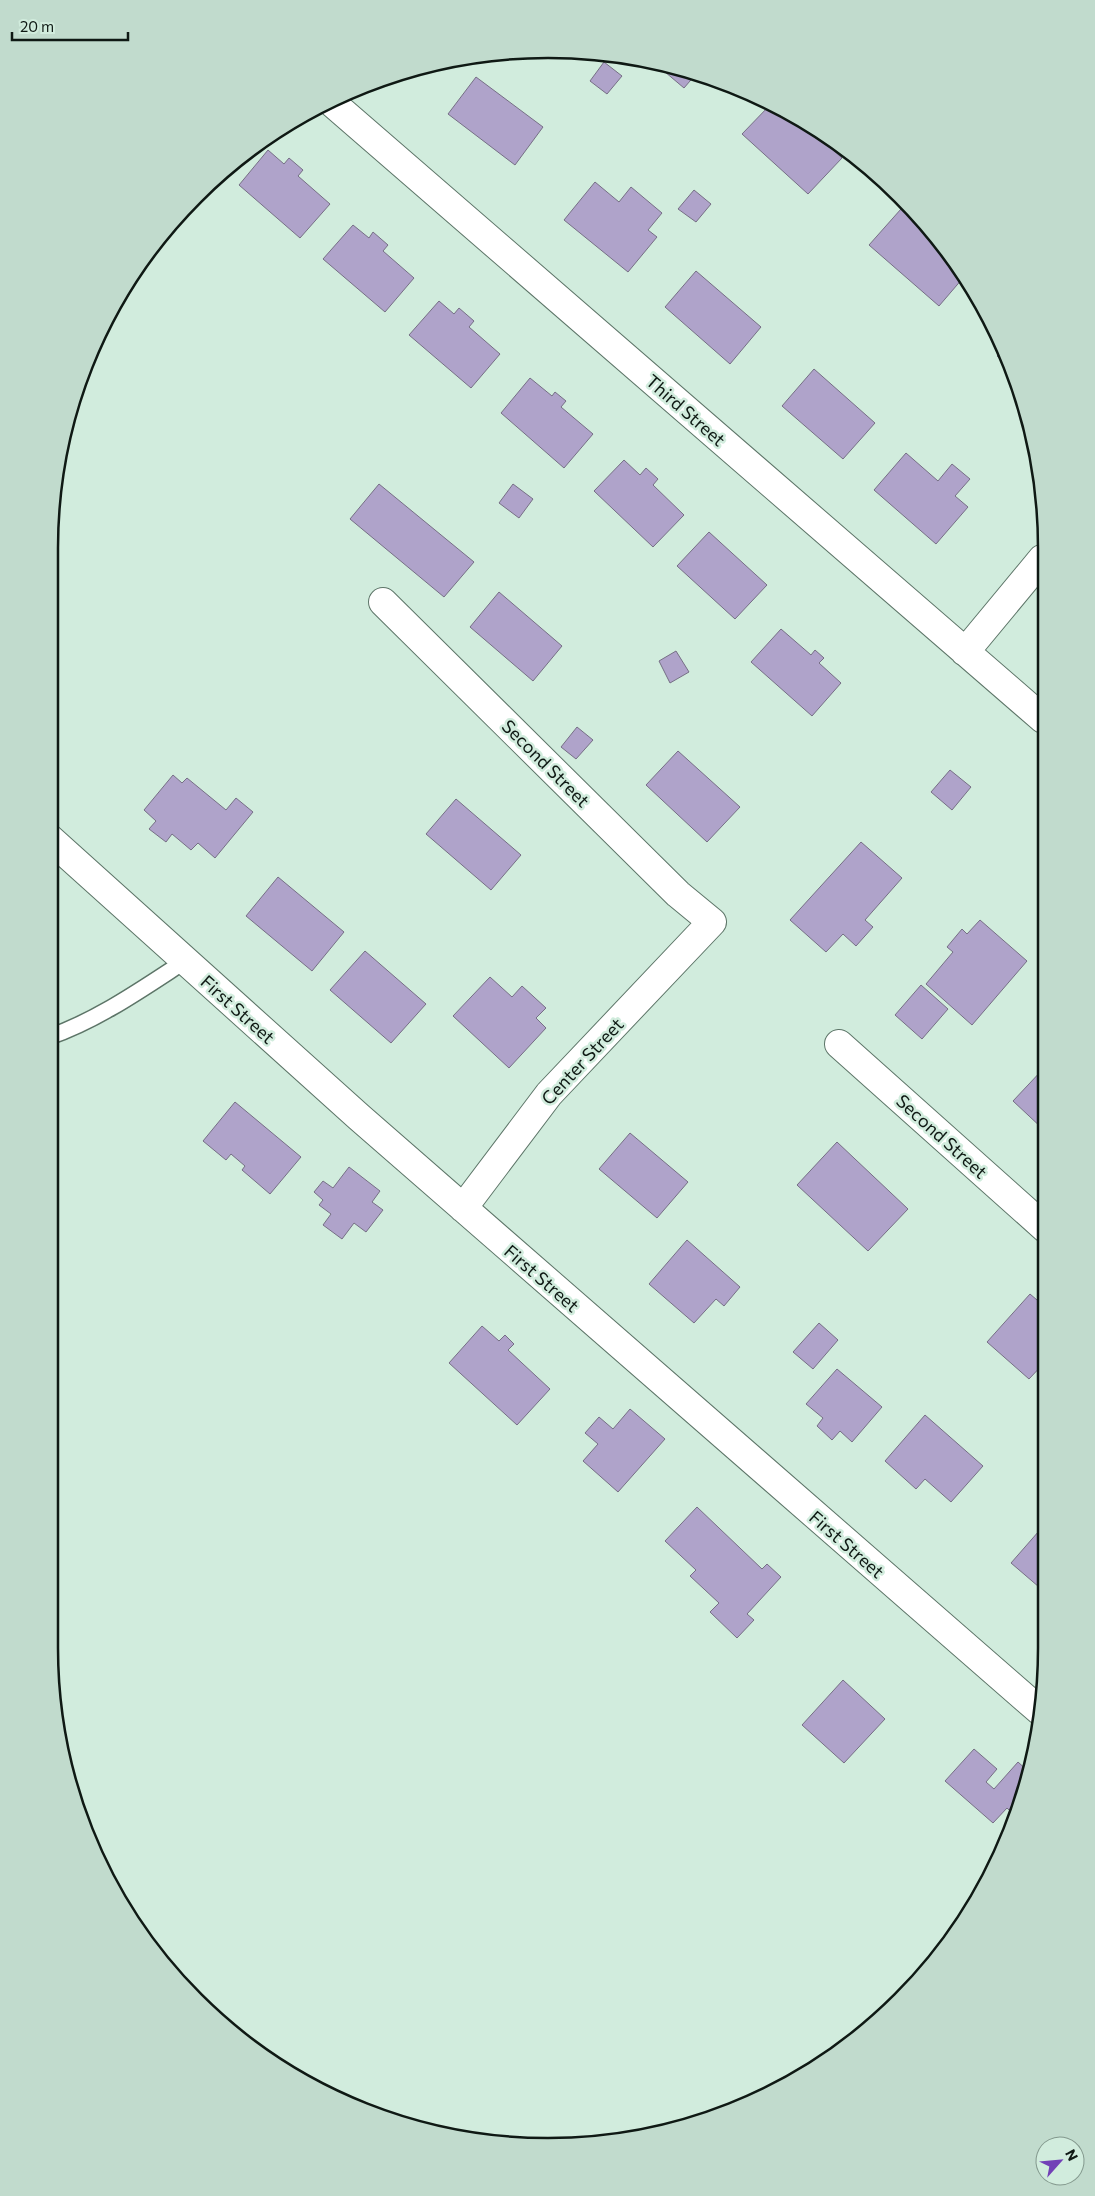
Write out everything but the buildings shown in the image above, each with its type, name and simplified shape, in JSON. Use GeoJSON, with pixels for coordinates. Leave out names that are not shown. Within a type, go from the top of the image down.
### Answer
{"type":"FeatureCollection","features":[{"type":"Feature","properties":{"kind":"street","name":"Third Street"},"geometry":{"type":"LineString","coordinates":[[336,106],[1038,716]]}},
{"type":"Feature","properties":{"kind":"street"},"geometry":{"type":"LineString","coordinates":[[965,652],[1038,564]]}},
{"type":"Feature","properties":{"kind":"street","name":"Second Street"},"geometry":{"type":"LineString","coordinates":[[383,602],[671,887],[712,922]]}},
{"type":"Feature","properties":{"kind":"street","name":"First Street"},"geometry":{"type":"LineString","coordinates":[[58,846],[463,1208],[1034,1705]]}},
{"type":"Feature","properties":{"kind":"street","name":"Center Street"},"geometry":{"type":"LineString","coordinates":[[463,1208],[549,1094],[712,922]]}},
{"type":"Feature","properties":{"kind":"street","name":"Second Street"},"geometry":{"type":"LineString","coordinates":[[840,1044],[1038,1222]]}},
{"type":"Feature","properties":{"kind":"lane"},"geometry":{"type":"LineString","coordinates":[[58,1033],[92,1019],[116,1006],[185,961]]}}]}
